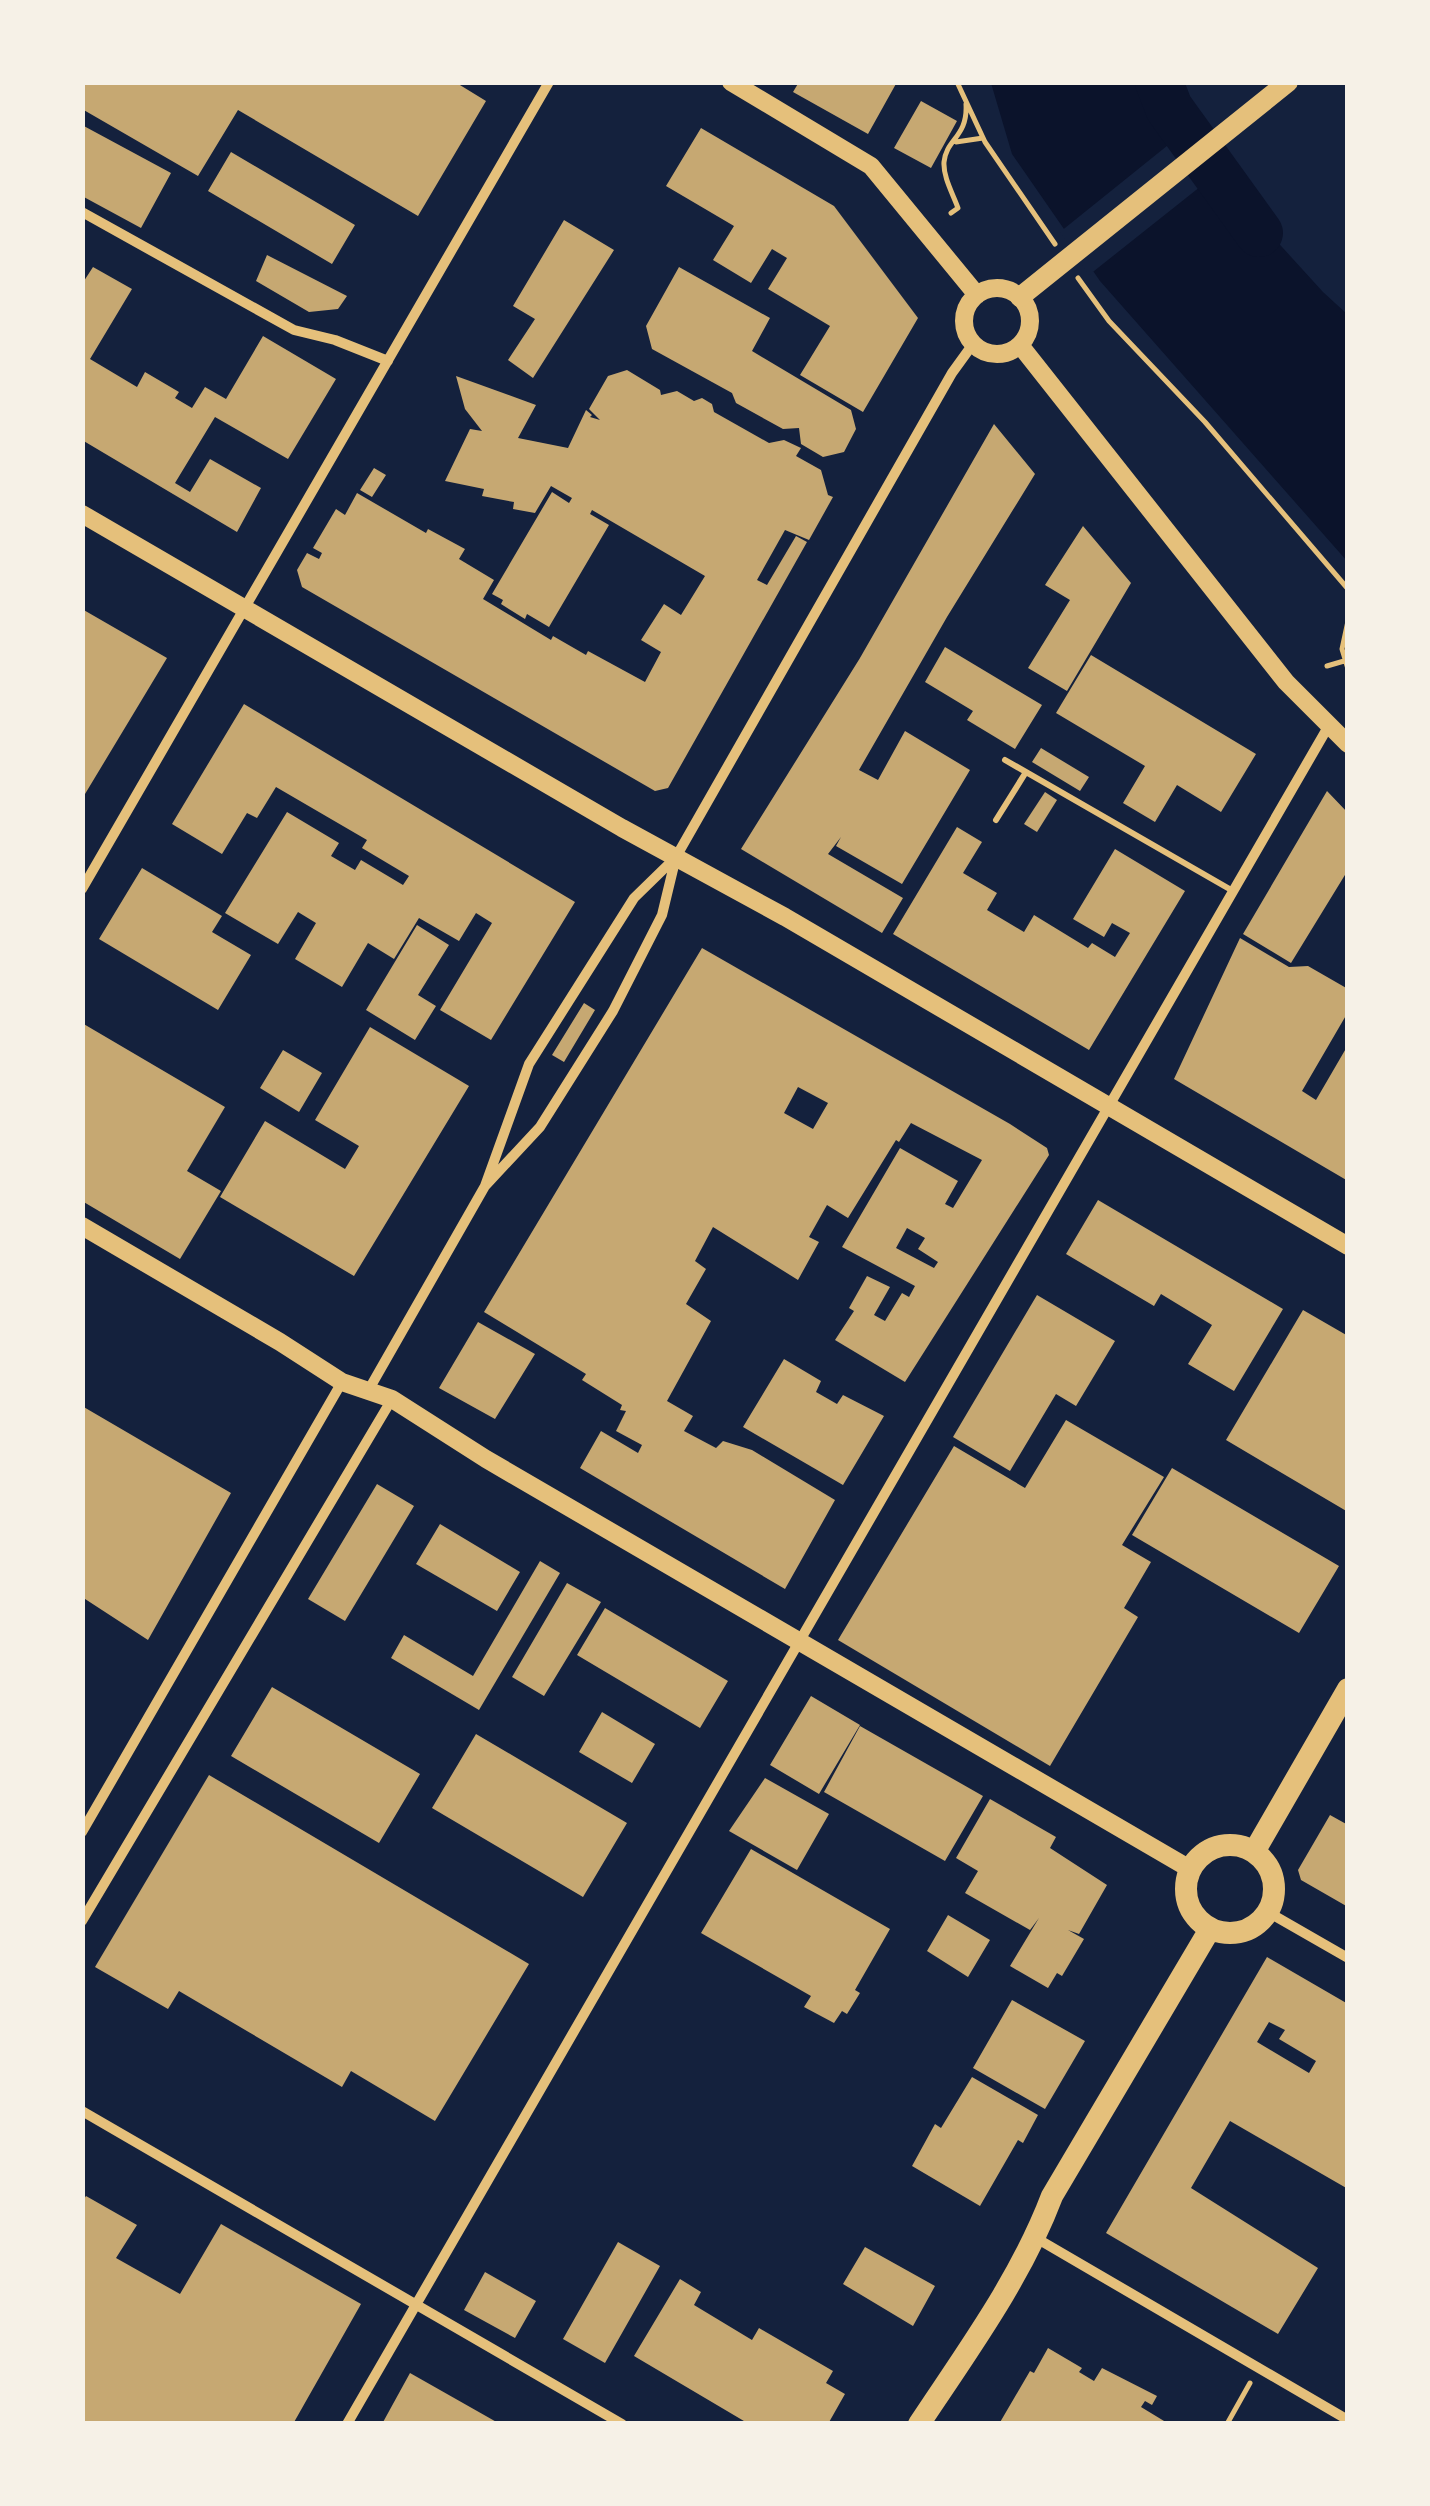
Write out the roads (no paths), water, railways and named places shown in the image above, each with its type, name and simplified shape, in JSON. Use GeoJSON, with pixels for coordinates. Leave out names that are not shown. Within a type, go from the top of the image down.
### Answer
{"type":"FeatureCollection","features":[{"type":"Feature","properties":{"kind":"highway"},"geometry":{"type":"LineString","coordinates":[[1254,1852],[1348,1689]]}},
{"type":"Feature","properties":{"kind":"highway"},"geometry":{"type":"LineString","coordinates":[[1231,1845],[1254,1852],[1263,1859],[1273,1879],[1268,1912],[1260,1922],[1236,1933],[1210,1929],[1188,1903],[1186,1880],[1190,1869],[1197,1859],[1218,1846],[1231,1845]]}},
{"type":"Feature","properties":{"kind":"highway"},"geometry":{"type":"LineString","coordinates":[[919,2424],[982,2330],[1036,2238],[1052,2196],[1210,1929]]}},
{"type":"Feature","properties":{"kind":"main road"},"geometry":{"type":"LineString","coordinates":[[1028,290],[1288,82]]}},
{"type":"Feature","properties":{"kind":"street"},"geometry":{"type":"LineString","coordinates":[[82,889],[549,82]]}},
{"type":"Feature","properties":{"kind":"street"},"geometry":{"type":"LineString","coordinates":[[731,82],[871,166],[977,294]]}},
{"type":"Feature","properties":{"kind":"street"},"geometry":{"type":"LineString","coordinates":[[82,212],[294,330],[335,340],[388,362]]}},
{"type":"Feature","properties":{"kind":"street"},"geometry":{"type":"LineString","coordinates":[[1004,288],[1028,290],[1030,327],[1020,346],[990,354],[973,344],[964,324],[969,302],[977,294],[1004,288]]}},
{"type":"Feature","properties":{"kind":"street"},"geometry":{"type":"LineString","coordinates":[[368,1392],[484,1186],[530,1064],[634,898],[676,857],[952,373],[973,344]]}},
{"type":"Feature","properties":{"kind":"street"},"geometry":{"type":"LineString","coordinates":[[1020,346],[1286,682],[1348,744]]}},
{"type":"Feature","properties":{"kind":"street"},"geometry":{"type":"LineString","coordinates":[[82,514],[1348,1246]]}},
{"type":"Feature","properties":{"kind":"street"},"geometry":{"type":"LineString","coordinates":[[346,2424],[1328,727]]}},
{"type":"Feature","properties":{"kind":"street"},"geometry":{"type":"LineString","coordinates":[[484,1186],[540,1127],[612,1011],[662,915],[676,857]]}},
{"type":"Feature","properties":{"kind":"street"},"geometry":{"type":"LineString","coordinates":[[82,1226],[342,1382],[392,1399],[486,1459],[1190,1869]]}},
{"type":"Feature","properties":{"kind":"street"},"geometry":{"type":"LineString","coordinates":[[82,1832],[342,1382]]}},
{"type":"Feature","properties":{"kind":"street"},"geometry":{"type":"LineString","coordinates":[[82,1921],[392,1399]]}},
{"type":"Feature","properties":{"kind":"street"},"geometry":{"type":"LineString","coordinates":[[1268,1912],[1348,1958]]}},
{"type":"Feature","properties":{"kind":"street"},"geometry":{"type":"LineString","coordinates":[[82,2111],[622,2424]]}},
{"type":"Feature","properties":{"kind":"street"},"geometry":{"type":"LineString","coordinates":[[1036,2238],[1348,2420]]}},
{"type":"Feature","properties":{"kind":"lane"},"geometry":{"type":"LineString","coordinates":[[1005,760],[1233,891]]}},
{"type":"Feature","properties":{"kind":"lane"},"geometry":{"type":"LineString","coordinates":[[996,820],[1026,772]]}},
{"type":"Feature","properties":{"kind":"water"},"geometry":{"type":"Polygon","coordinates":[[[991,83],[1164,83],[1190,146],[1347,314],[1347,561],[1100,281],[1012,154],[991,83]]]}},
{"type":"Feature","properties":{"kind":"waterway"},"geometry":{"type":"LineString","coordinates":[[1159,82],[1169,108],[1259,233]]}}]}
